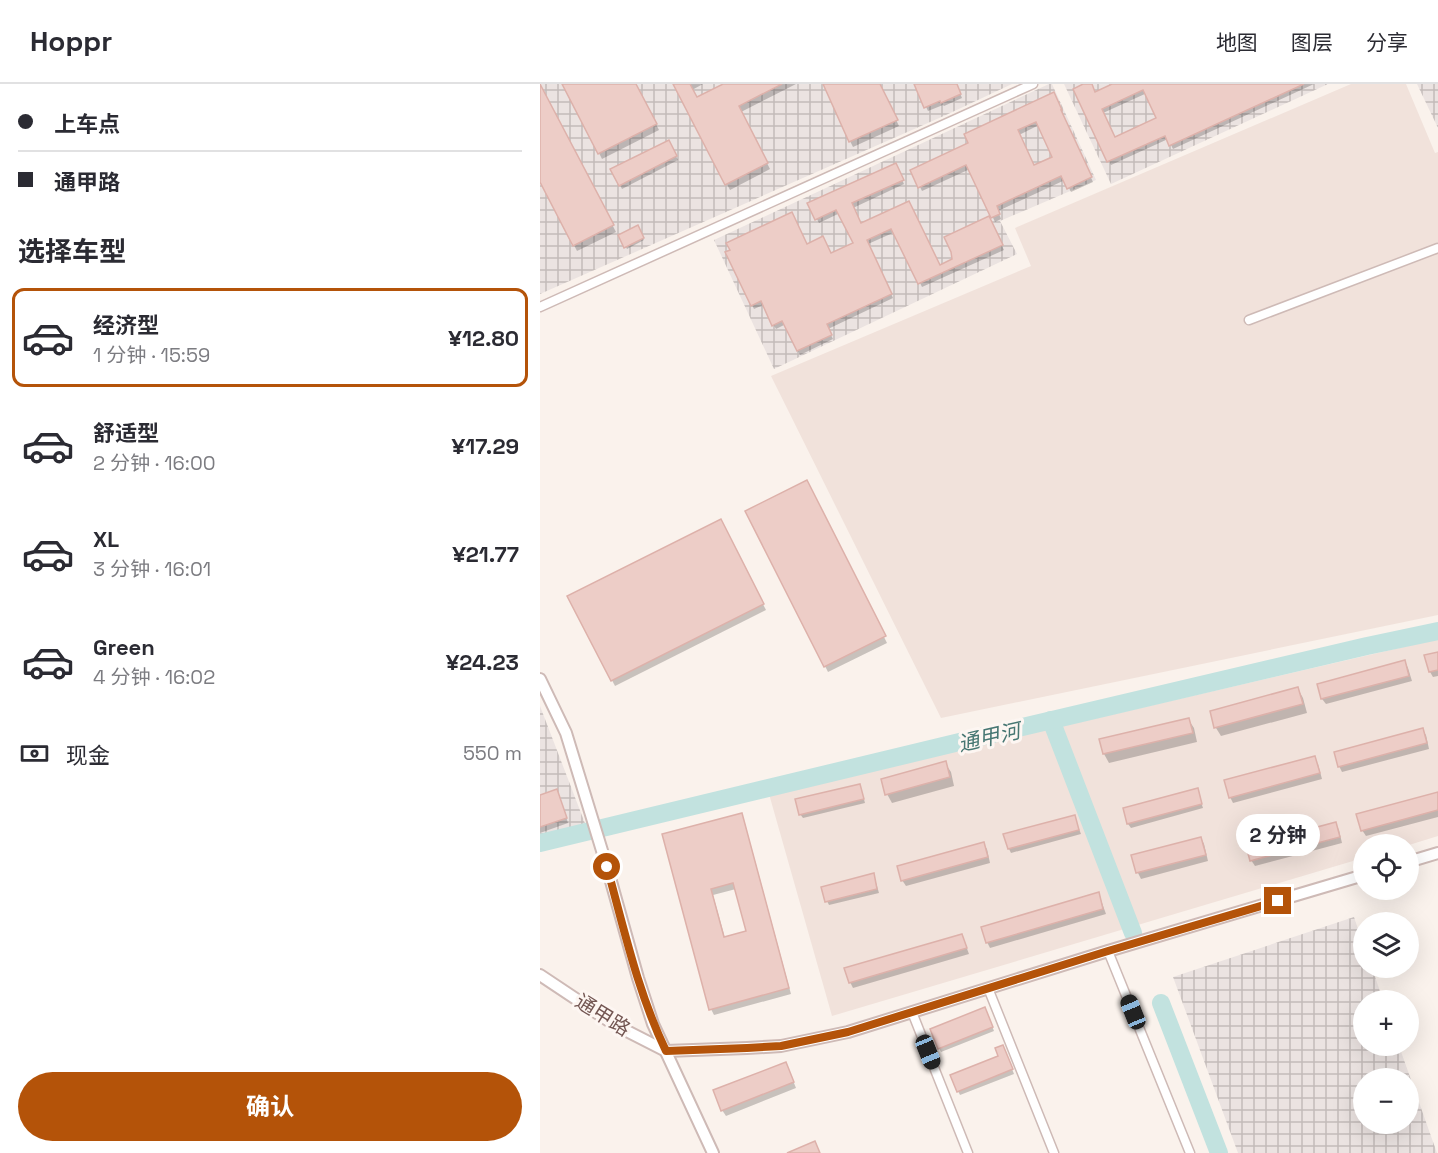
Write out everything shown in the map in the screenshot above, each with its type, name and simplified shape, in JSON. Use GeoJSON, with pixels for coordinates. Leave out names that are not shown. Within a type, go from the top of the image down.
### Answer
{"type":"FeatureCollection","features":[{"type":"Feature","properties":{"kind":"street"},"geometry":{"type":"LineString","coordinates":[[540,307],[1033,84]]}},
{"type":"Feature","properties":{"kind":"street"},"geometry":{"type":"LineString","coordinates":[[1248,320],[1438,248]]}},
{"type":"Feature","properties":{"kind":"street"},"geometry":{"type":"LineString","coordinates":[[540,679],[566,733],[653,1023],[713,1153]]}},
{"type":"Feature","properties":{"kind":"street"},"geometry":{"type":"LineString","coordinates":[[1419,859],[1438,853]]}},
{"type":"Feature","properties":{"kind":"street","name":"通甲路"},"geometry":{"type":"LineString","coordinates":[[540,975],[615,1025],[666,1051],[781,1046],[848,1032],[1353,878]]}},
{"type":"Feature","properties":{"kind":"street"},"geometry":{"type":"LineString","coordinates":[[1108,951],[1190,1153]]}},
{"type":"Feature","properties":{"kind":"street"},"geometry":{"type":"LineString","coordinates":[[988,988],[1054,1153]]}},
{"type":"Feature","properties":{"kind":"street"},"geometry":{"type":"LineString","coordinates":[[912,1012],[968,1153]]}},
{"type":"Feature","properties":{"kind":"shaded area"},"geometry":{"type":"Polygon","coordinates":[[[540,84],[1012,84],[540,294],[540,84]]]}},
{"type":"Feature","properties":{"kind":"shaded area"},"geometry":{"type":"Polygon","coordinates":[[[1052,84],[1096,180],[1000,221],[1017,254],[774,369],[714,240],[1052,84]]]}},
{"type":"Feature","properties":{"kind":"shaded area"},"geometry":{"type":"Polygon","coordinates":[[[1064,84],[1328,84],[1111,184],[1064,84]]]}},
{"type":"Feature","properties":{"kind":"shaded area"},"geometry":{"type":"Polygon","coordinates":[[[1351,84],[1406,84],[1435,153],[1438,152],[1438,615],[941,718],[771,376],[1031,266],[1015,228],[1351,84]]]}},
{"type":"Feature","properties":{"kind":"shaded area"},"geometry":{"type":"Polygon","coordinates":[[[1417,84],[1438,84],[1438,128],[1417,84]]]}},
{"type":"Feature","properties":{"kind":"shaded area"},"geometry":{"type":"Polygon","coordinates":[[[1438,639],[1438,836],[1419,842],[1419,834],[1353,834],[1353,861],[832,1016],[769,794],[1438,639]]]}},
{"type":"Feature","properties":{"kind":"shaded area"},"geometry":{"type":"Polygon","coordinates":[[[540,706],[586,826],[540,838],[540,706]]]}},
{"type":"Feature","properties":{"kind":"shaded area"},"geometry":{"type":"Polygon","coordinates":[[[1353,917],[1353,978],[1375,978],[1380,990],[1353,990],[1353,1056],[1403,1056],[1407,1068],[1353,1068],[1353,1134],[1419,1134],[1419,1102],[1437,1153],[1238,1153],[1173,977],[1353,917]]]}},
{"type":"Feature","properties":{"kind":"building"},"geometry":{"type":"Polygon","coordinates":[[[540,84],[614,225],[573,246],[540,182],[540,84]]]}},
{"type":"Feature","properties":{"kind":"building"},"geometry":{"type":"Polygon","coordinates":[[[562,84],[636,84],[657,124],[598,154],[562,84]]]}},
{"type":"Feature","properties":{"kind":"building"},"geometry":{"type":"Polygon","coordinates":[[[673,84],[690,84],[697,97],[723,84],[782,84],[739,106],[768,163],[725,185],[673,84]]]}},
{"type":"Feature","properties":{"kind":"building"},"geometry":{"type":"Polygon","coordinates":[[[823,84],[880,84],[898,120],[849,142],[823,84]]]}},
{"type":"Feature","properties":{"kind":"building"},"geometry":{"type":"Polygon","coordinates":[[[914,84],[957,84],[961,94],[924,108],[914,84]]]}},
{"type":"Feature","properties":{"kind":"building"},"geometry":{"type":"Polygon","coordinates":[[[1083,84],[1092,84],[1095,92],[1112,84],[1304,84],[1169,146],[1165,136],[1107,162],[1073,89],[1083,84]],[[1143,90],[1102,109],[1115,137],[1156,118],[1143,90]]]}},
{"type":"Feature","properties":{"kind":"building"},"geometry":{"type":"Polygon","coordinates":[[[1054,92],[1092,177],[1067,189],[1061,176],[997,206],[1000,214],[991,218],[966,165],[918,188],[910,170],[968,143],[964,134],[1054,92]],[[1036,122],[1018,130],[1034,165],[1052,157],[1036,122]]]}},
{"type":"Feature","properties":{"kind":"building"},"geometry":{"type":"Polygon","coordinates":[[[669,140],[677,156],[619,186],[610,169],[669,140]]]}},
{"type":"Feature","properties":{"kind":"building"},"geometry":{"type":"Polygon","coordinates":[[[896,163],[904,180],[852,203],[861,223],[909,201],[940,265],[952,259],[944,237],[989,216],[1003,245],[918,284],[891,229],[867,240],[892,294],[827,324],[832,335],[797,351],[782,321],[772,326],[761,301],[751,306],[725,252],[730,250],[726,243],[792,212],[807,244],[823,236],[831,253],[853,243],[836,210],[815,220],[807,203],[896,163]]]}},
{"type":"Feature","properties":{"kind":"building"},"geometry":{"type":"Polygon","coordinates":[[[638,225],[644,238],[624,248],[618,235],[638,225]]]}},
{"type":"Feature","properties":{"kind":"building"},"geometry":{"type":"Polygon","coordinates":[[[807,480],[886,636],[824,667],[745,511],[807,480]]]}},
{"type":"Feature","properties":{"kind":"building"},"geometry":{"type":"Polygon","coordinates":[[[721,519],[764,604],[611,681],[567,596],[721,519]]]}},
{"type":"Feature","properties":{"kind":"building"},"geometry":{"type":"Polygon","coordinates":[[[1438,652],[1438,670],[1429,672],[1424,655],[1438,652]]]}},
{"type":"Feature","properties":{"kind":"building"},"geometry":{"type":"Polygon","coordinates":[[[1405,660],[1409,676],[1321,699],[1317,684],[1405,660]]]}},
{"type":"Feature","properties":{"kind":"building"},"geometry":{"type":"Polygon","coordinates":[[[1298,687],[1303,704],[1214,728],[1210,711],[1298,687]]]}},
{"type":"Feature","properties":{"kind":"building"},"geometry":{"type":"Polygon","coordinates":[[[1189,718],[1193,733],[1103,754],[1099,739],[1189,718]]]}},
{"type":"Feature","properties":{"kind":"building"},"geometry":{"type":"Polygon","coordinates":[[[1423,728],[1427,743],[1338,767],[1334,752],[1423,728]]]}},
{"type":"Feature","properties":{"kind":"building"},"geometry":{"type":"Polygon","coordinates":[[[1315,756],[1320,773],[1229,798],[1224,780],[1315,756]]]}},
{"type":"Feature","properties":{"kind":"building"},"geometry":{"type":"Polygon","coordinates":[[[946,761],[950,777],[885,795],[881,779],[946,761]]]}},
{"type":"Feature","properties":{"kind":"building"},"geometry":{"type":"Polygon","coordinates":[[[860,784],[864,799],[799,815],[795,799],[860,784]]]}},
{"type":"Feature","properties":{"kind":"building"},"geometry":{"type":"Polygon","coordinates":[[[1198,788],[1202,804],[1127,824],[1123,808],[1198,788]]]}},
{"type":"Feature","properties":{"kind":"building"},"geometry":{"type":"Polygon","coordinates":[[[557,789],[567,818],[540,827],[540,795],[557,789]]]}},
{"type":"Feature","properties":{"kind":"building"},"geometry":{"type":"Polygon","coordinates":[[[1438,792],[1438,810],[1361,831],[1356,814],[1438,792]]]}},
{"type":"Feature","properties":{"kind":"building"},"geometry":{"type":"Polygon","coordinates":[[[742,813],[789,988],[709,1010],[662,834],[742,813]],[[733,883],[711,889],[724,937],[746,931],[733,883]]]}},
{"type":"Feature","properties":{"kind":"building"},"geometry":{"type":"Polygon","coordinates":[[[1075,815],[1079,830],[1008,849],[1003,834],[1075,815]]]}},
{"type":"Feature","properties":{"kind":"building"},"geometry":{"type":"Polygon","coordinates":[[[1336,822],[1340,837],[1250,861],[1246,846],[1336,822]]]}},
{"type":"Feature","properties":{"kind":"building"},"geometry":{"type":"Polygon","coordinates":[[[1201,837],[1206,855],[1136,873],[1131,855],[1201,837]]]}},
{"type":"Feature","properties":{"kind":"building"},"geometry":{"type":"Polygon","coordinates":[[[984,842],[988,857],[901,881],[897,866],[984,842]]]}},
{"type":"Feature","properties":{"kind":"building"},"geometry":{"type":"Polygon","coordinates":[[[874,873],[877,889],[825,902],[821,887],[874,873]]]}},
{"type":"Feature","properties":{"kind":"building"},"geometry":{"type":"Polygon","coordinates":[[[1099,892],[1103,909],[986,943],[981,927],[1099,892]]]}},
{"type":"Feature","properties":{"kind":"building"},"geometry":{"type":"Polygon","coordinates":[[[962,934],[967,948],[849,983],[844,968],[962,934]]]}},
{"type":"Feature","properties":{"kind":"building"},"geometry":{"type":"Polygon","coordinates":[[[985,1007],[993,1027],[938,1049],[930,1029],[985,1007]]]}},
{"type":"Feature","properties":{"kind":"building"},"geometry":{"type":"Polygon","coordinates":[[[1003,1045],[1013,1069],[957,1092],[950,1075],[998,1056],[995,1048],[1003,1045]]]}},
{"type":"Feature","properties":{"kind":"building"},"geometry":{"type":"Polygon","coordinates":[[[786,1062],[794,1082],[721,1111],[713,1090],[786,1062]]]}},
{"type":"Feature","properties":{"kind":"building"},"geometry":{"type":"Polygon","coordinates":[[[815,1141],[820,1153],[787,1153],[815,1141]]]}},
{"type":"Feature","properties":{"kind":"waterway","name":"通甲河"},"geometry":{"type":"LineString","coordinates":[[540,843],[1001,732],[1438,631]]}},
{"type":"Feature","properties":{"kind":"waterway"},"geometry":{"type":"LineString","coordinates":[[1051,720],[1133,933]]}},
{"type":"Feature","properties":{"kind":"waterway"},"geometry":{"type":"LineString","coordinates":[[1161,1003],[1219,1153]]}},
{"type":"Feature","properties":{"kind":"route"},"geometry":{"type":"LineString","coordinates":[[607,867],[638,978],[653,1023],[666,1051],[781,1046],[848,1032],[1278,901]]}}]}
